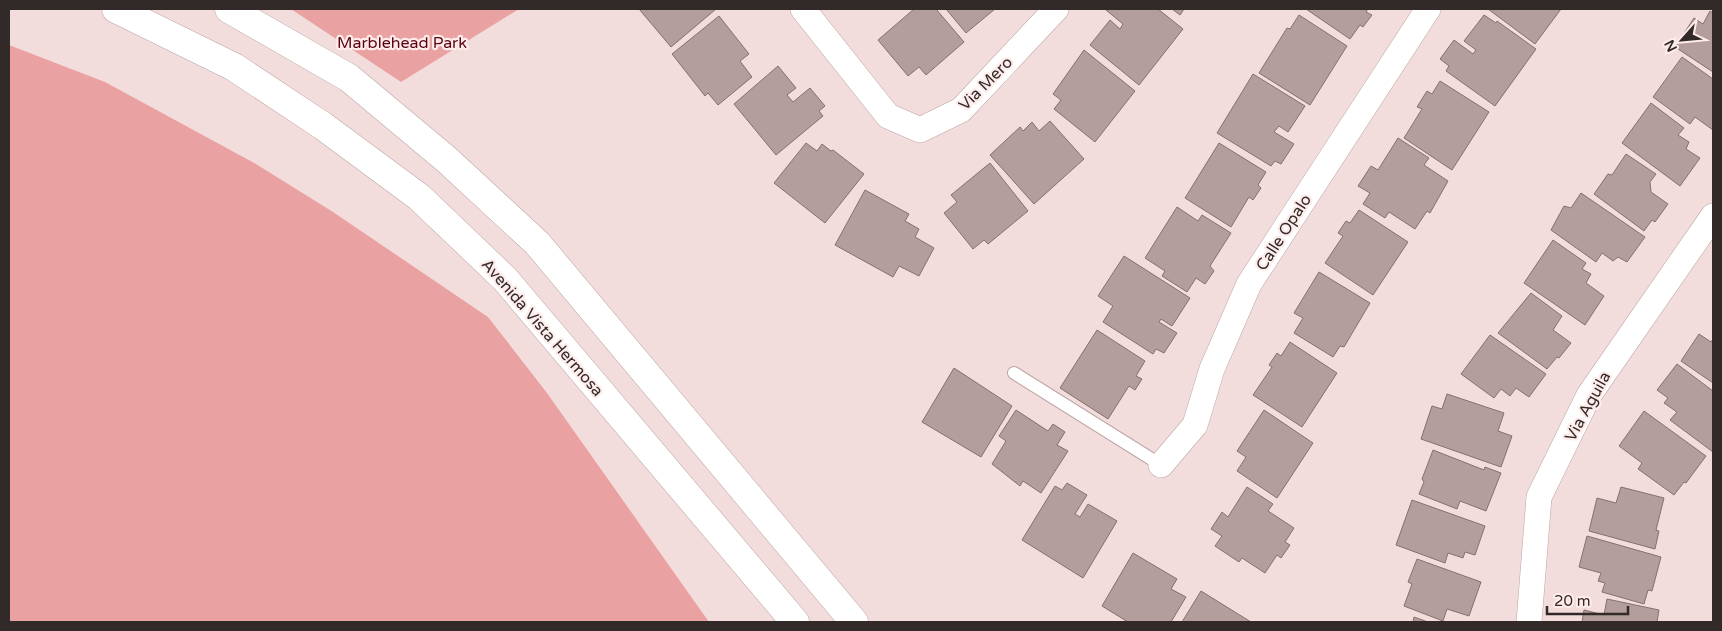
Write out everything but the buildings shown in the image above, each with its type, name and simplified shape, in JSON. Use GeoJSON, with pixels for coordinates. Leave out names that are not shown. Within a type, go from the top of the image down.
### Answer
{"type":"FeatureCollection","features":[{"type":"Feature","properties":{"kind":"main road","name":"Avenida Vista Hermosa"},"geometry":{"type":"LineString","coordinates":[[116,9],[234,67],[323,126],[419,197],[505,279],[795,622]]}},
{"type":"Feature","properties":{"kind":"main road"},"geometry":{"type":"LineString","coordinates":[[229,9],[349,78],[446,159],[538,243],[854,622]]}},
{"type":"Feature","properties":{"kind":"street","name":"Via Mero"},"geometry":{"type":"LineString","coordinates":[[803,9],[888,116],[920,130],[961,110],[1056,9]]}},
{"type":"Feature","properties":{"kind":"street","name":"Calle Opalo"},"geometry":{"type":"LineString","coordinates":[[1162,465],[1195,425],[1212,368],[1249,284],[1428,9]]}},
{"type":"Feature","properties":{"kind":"street","name":"Via Aguila"},"geometry":{"type":"LineString","coordinates":[[1528,622],[1539,497],[1589,396],[1713,216]]}},
{"type":"Feature","properties":{"kind":"lane"},"geometry":{"type":"LineString","coordinates":[[1014,373],[1162,465]]}},
{"type":"Feature","properties":{"kind":"green space","name":"Marblehead Park"},"geometry":{"type":"Polygon","coordinates":[[[291,9],[519,9],[401,82],[291,9]]]}},
{"type":"Feature","properties":{"kind":"green space"},"geometry":{"type":"Polygon","coordinates":[[[9,45],[105,82],[256,164],[333,212],[488,317],[547,393],[709,622],[9,622],[9,45]]]}}]}
